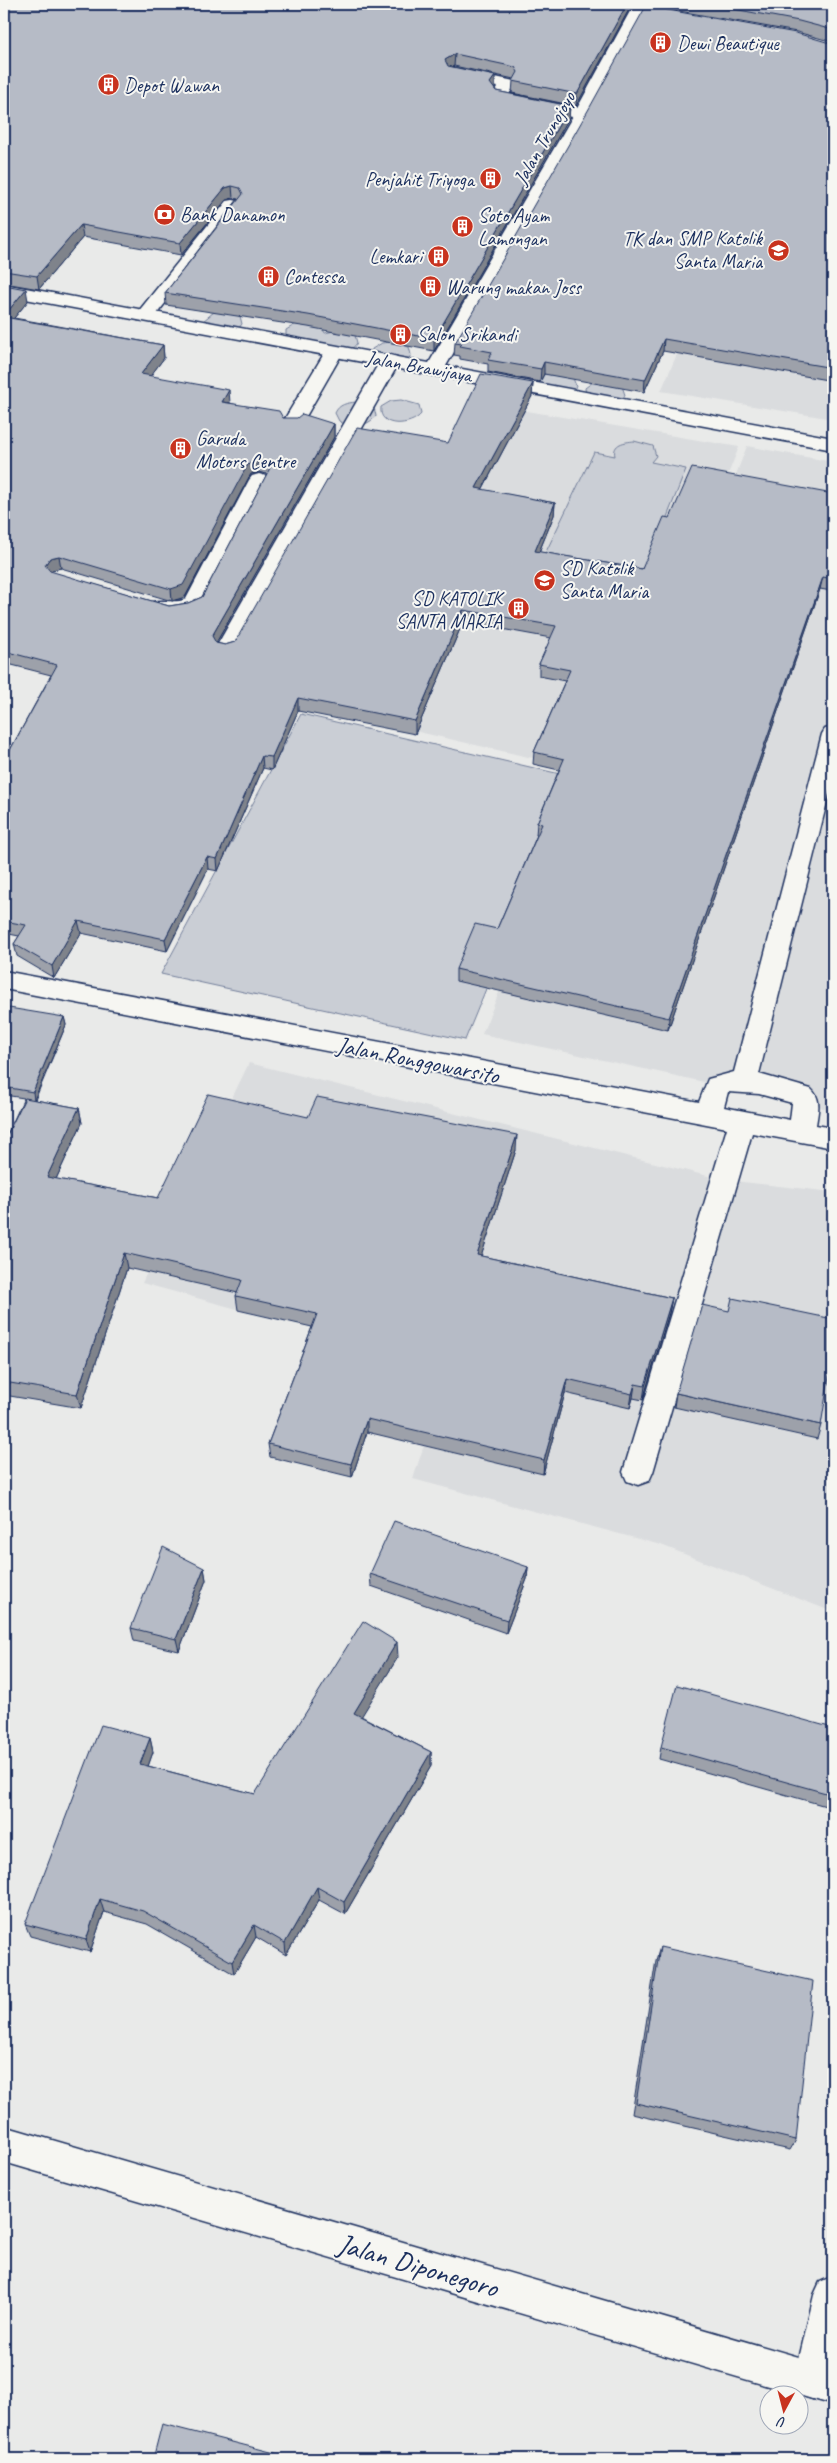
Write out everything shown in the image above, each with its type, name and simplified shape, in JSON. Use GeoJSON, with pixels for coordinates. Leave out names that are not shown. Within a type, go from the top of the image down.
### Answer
{"type":"FeatureCollection","features":[{"type":"Feature","properties":{"kind":"main road","name":"Jalan Trunojoyo"},"geometry":{"type":"LineString","coordinates":[[435,369],[582,114],[645,9]]}},
{"type":"Feature","properties":{"kind":"main road"},"geometry":{"type":"LineString","coordinates":[[454,73],[508,84],[500,95],[502,97],[582,114]]}},
{"type":"Feature","properties":{"kind":"main road"},"geometry":{"type":"LineString","coordinates":[[145,316],[232,205]]}},
{"type":"Feature","properties":{"kind":"main road","name":"Jalan Brawijaya"},"geometry":{"type":"LineString","coordinates":[[4,290],[833,444]]}},
{"type":"Feature","properties":{"kind":"main road"},"geometry":{"type":"LineString","coordinates":[[290,425],[334,352]]}},
{"type":"Feature","properties":{"kind":"main road"},"geometry":{"type":"LineString","coordinates":[[226,649],[390,361]]}},
{"type":"Feature","properties":{"kind":"main road"},"geometry":{"type":"LineString","coordinates":[[143,602],[170,610],[181,609],[194,603],[258,480]]}},
{"type":"Feature","properties":{"kind":"main road"},"geometry":{"type":"LineString","coordinates":[[744,1082],[833,734]]}},
{"type":"Feature","properties":{"kind":"main road","name":"Jalan Ronggowarsito"},"geometry":{"type":"LineString","coordinates":[[4,980],[833,1138]]}},
{"type":"Feature","properties":{"kind":"main road"},"geometry":{"type":"LineString","coordinates":[[709,1115],[717,1086],[724,1081],[744,1082],[802,1096],[806,1100],[802,1132]]}},
{"type":"Feature","properties":{"kind":"main road"},"geometry":{"type":"LineString","coordinates":[[638,1472],[742,1122]]}},
{"type":"Feature","properties":{"kind":"main road","name":"Jalan Diponegoro"},"geometry":{"type":"LineString","coordinates":[[4,2144],[823,2383]]}},
{"type":"Feature","properties":{"kind":"main road"},"geometry":{"type":"LineString","coordinates":[[823,2383],[833,2295]]}},
{"type":"Feature","properties":{"kind":"shaded area","name":"TK dan SMP Katolik Santa Maria"},"geometry":{"type":"Polygon","coordinates":[[[786,103],[833,110],[833,419],[661,391],[786,103]]]}},
{"type":"Feature","properties":{"kind":"shaded area"},"geometry":{"type":"Polygon","coordinates":[[[214,312],[224,312],[240,316],[242,324],[238,329],[203,321],[214,312]]]}},
{"type":"Feature","properties":{"kind":"shaded area"},"geometry":{"type":"Polygon","coordinates":[[[296,324],[322,328],[325,333],[338,330],[355,335],[357,343],[349,349],[339,350],[319,344],[318,342],[314,344],[286,337],[286,330],[296,324]]]}},
{"type":"Feature","properties":{"kind":"shaded area"},"geometry":{"type":"Polygon","coordinates":[[[392,342],[409,347],[411,355],[408,360],[373,356],[372,349],[382,343],[392,342]]]}},
{"type":"Feature","properties":{"kind":"shaded area"},"geometry":{"type":"Polygon","coordinates":[[[545,374],[573,378],[576,386],[573,391],[535,383],[540,376],[545,374]]]}},
{"type":"Feature","properties":{"kind":"shaded area"},"geometry":{"type":"Polygon","coordinates":[[[593,382],[622,386],[625,395],[622,400],[586,396],[585,388],[593,382]]]}},
{"type":"Feature","properties":{"kind":"shaded area"},"geometry":{"type":"Polygon","coordinates":[[[401,400],[419,405],[421,414],[417,418],[404,423],[390,422],[385,419],[381,414],[381,407],[391,401],[401,400]]]}},
{"type":"Feature","properties":{"kind":"shaded area"},"geometry":{"type":"Polygon","coordinates":[[[356,402],[374,407],[376,416],[363,425],[343,424],[335,413],[341,406],[356,402]]]}},
{"type":"Feature","properties":{"kind":"shaded area","name":"SD Katolik Santa Maria"},"geometry":{"type":"Polygon","coordinates":[[[486,404],[739,447],[607,775],[340,714],[486,404]]]}},
{"type":"Feature","properties":{"kind":"shaded area"},"geometry":{"type":"Polygon","coordinates":[[[634,441],[653,446],[656,456],[651,462],[686,469],[644,575],[543,558],[594,452],[615,456],[615,448],[617,446],[634,441]]]}},
{"type":"Feature","properties":{"kind":"shaded area"},"geometry":{"type":"Polygon","coordinates":[[[747,446],[833,462],[833,1110],[482,1034],[584,784],[615,789],[747,446]]]}},
{"type":"Feature","properties":{"kind":"shaded area"},"geometry":{"type":"Polygon","coordinates":[[[301,714],[573,777],[465,1040],[161,974],[301,714]]]}},
{"type":"Feature","properties":{"kind":"shaded area"},"geometry":{"type":"Polygon","coordinates":[[[249,1063],[724,1180],[833,1192],[833,1612],[661,1545],[413,1479],[486,1255],[326,1225],[267,1317],[142,1283],[249,1063]]]}},
{"type":"Feature","properties":{"kind":"building"},"geometry":{"type":"Polygon","coordinates":[[[4,4],[627,4],[577,94],[513,81],[518,72],[515,67],[455,54],[445,60],[448,66],[495,76],[490,83],[496,91],[570,106],[434,339],[308,315],[165,293],[243,194],[240,188],[232,186],[225,188],[180,243],[81,225],[37,276],[4,271],[4,4]]]}},
{"type":"Feature","properties":{"kind":"building"},"geometry":{"type":"Polygon","coordinates":[[[706,4],[833,4],[833,30],[799,21],[706,4]]]}},
{"type":"Feature","properties":{"kind":"building"},"geometry":{"type":"Polygon","coordinates":[[[646,6],[796,33],[833,44],[833,368],[664,339],[645,380],[544,362],[541,369],[488,360],[492,352],[460,346],[462,344],[455,343],[646,6]]]}},
{"type":"Feature","properties":{"kind":"building"},"geometry":{"type":"Polygon","coordinates":[[[4,285],[26,289],[4,316],[4,285]]]}},
{"type":"Feature","properties":{"kind":"building"},"geometry":{"type":"Polygon","coordinates":[[[4,317],[163,345],[141,374],[229,390],[222,402],[279,411],[283,418],[297,418],[302,414],[334,424],[212,636],[216,643],[225,645],[235,642],[357,428],[448,443],[481,374],[533,383],[476,488],[555,503],[535,551],[642,569],[664,517],[670,518],[692,468],[833,494],[833,579],[823,577],[669,1018],[456,969],[475,924],[497,929],[542,824],[537,823],[564,759],[534,752],[570,670],[539,664],[556,626],[463,610],[415,721],[298,698],[272,757],[262,756],[217,859],[207,857],[165,939],[78,921],[52,966],[14,944],[26,925],[4,921],[4,761],[57,665],[4,651],[4,317]],[[258,460],[251,462],[247,466],[183,585],[171,589],[59,556],[50,558],[45,565],[50,571],[169,606],[188,603],[202,597],[270,468],[266,462],[258,460]]]}},
{"type":"Feature","properties":{"kind":"building"},"geometry":{"type":"Polygon","coordinates":[[[9,1008],[64,1017],[33,1092],[4,1087],[4,1019],[9,1008]]]}},
{"type":"Feature","properties":{"kind":"building"},"geometry":{"type":"Polygon","coordinates":[[[208,1094],[308,1117],[317,1097],[517,1135],[477,1255],[672,1298],[645,1386],[635,1384],[632,1394],[567,1379],[544,1460],[367,1419],[351,1464],[268,1444],[317,1314],[236,1296],[242,1280],[124,1253],[77,1394],[4,1382],[4,1141],[25,1098],[79,1108],[47,1177],[158,1198],[208,1094]]]}},
{"type":"Feature","properties":{"kind":"building"},"geometry":{"type":"Polygon","coordinates":[[[732,1298],[833,1319],[833,1353],[821,1425],[676,1393],[702,1305],[729,1311],[732,1298]]]}},
{"type":"Feature","properties":{"kind":"building"},"geometry":{"type":"Polygon","coordinates":[[[394,1521],[528,1567],[507,1620],[370,1574],[394,1521]]]}},
{"type":"Feature","properties":{"kind":"building"},"geometry":{"type":"Polygon","coordinates":[[[163,1547],[204,1568],[176,1639],[131,1628],[163,1547]]]}},
{"type":"Feature","properties":{"kind":"building"},"geometry":{"type":"Polygon","coordinates":[[[363,1621],[397,1642],[354,1713],[431,1752],[344,1902],[317,1887],[285,1943],[254,1925],[232,1962],[143,1911],[100,1899],[86,1940],[25,1924],[101,1725],[150,1738],[140,1764],[255,1794],[363,1621]]]}},
{"type":"Feature","properties":{"kind":"building"},"geometry":{"type":"Polygon","coordinates":[[[677,1685],[833,1728],[833,1795],[661,1747],[677,1685]]]}},
{"type":"Feature","properties":{"kind":"building"},"geometry":{"type":"Polygon","coordinates":[[[660,1947],[813,1981],[796,2140],[636,2103],[660,1947]]]}},
{"type":"Feature","properties":{"kind":"building"},"geometry":{"type":"Polygon","coordinates":[[[162,2424],[298,2459],[153,2459],[162,2424]]]}},
{"type":"Feature","properties":{"kind":"place","name":"Dewi Beautique"},"geometry":{"type":"Point","coordinates":[661,43]}},
{"type":"Feature","properties":{"kind":"place","name":"Depot Wawan"},"geometry":{"type":"Point","coordinates":[108,85]}},
{"type":"Feature","properties":{"kind":"place","name":"Penjahit Triyoga"},"geometry":{"type":"Point","coordinates":[490,179]}},
{"type":"Feature","properties":{"kind":"place","name":"Bank Danamon"},"geometry":{"type":"Point","coordinates":[164,214]}},
{"type":"Feature","properties":{"kind":"place","name":"Soto Ayam Lamongan"},"geometry":{"type":"Point","coordinates":[462,226]}},
{"type":"Feature","properties":{"kind":"place","name":"TK dan SMP Katolik Santa Maria"},"geometry":{"type":"Point","coordinates":[778,250]}},
{"type":"Feature","properties":{"kind":"place","name":"Lemkari"},"geometry":{"type":"Point","coordinates":[438,256]}},
{"type":"Feature","properties":{"kind":"place","name":"Contessa"},"geometry":{"type":"Point","coordinates":[268,276]}},
{"type":"Feature","properties":{"kind":"place","name":"Warung makan Joss"},"geometry":{"type":"Point","coordinates":[430,287]}},
{"type":"Feature","properties":{"kind":"place","name":"Salon Srikandi"},"geometry":{"type":"Point","coordinates":[401,334]}},
{"type":"Feature","properties":{"kind":"place","name":"Garuda Motors Centre"},"geometry":{"type":"Point","coordinates":[180,449]}},
{"type":"Feature","properties":{"kind":"place","name":"SD Katolik Santa Maria"},"geometry":{"type":"Point","coordinates":[544,580]}},
{"type":"Feature","properties":{"kind":"place","name":"SD KATOLIK SANTA MARIA"},"geometry":{"type":"Point","coordinates":[518,609]}}]}
